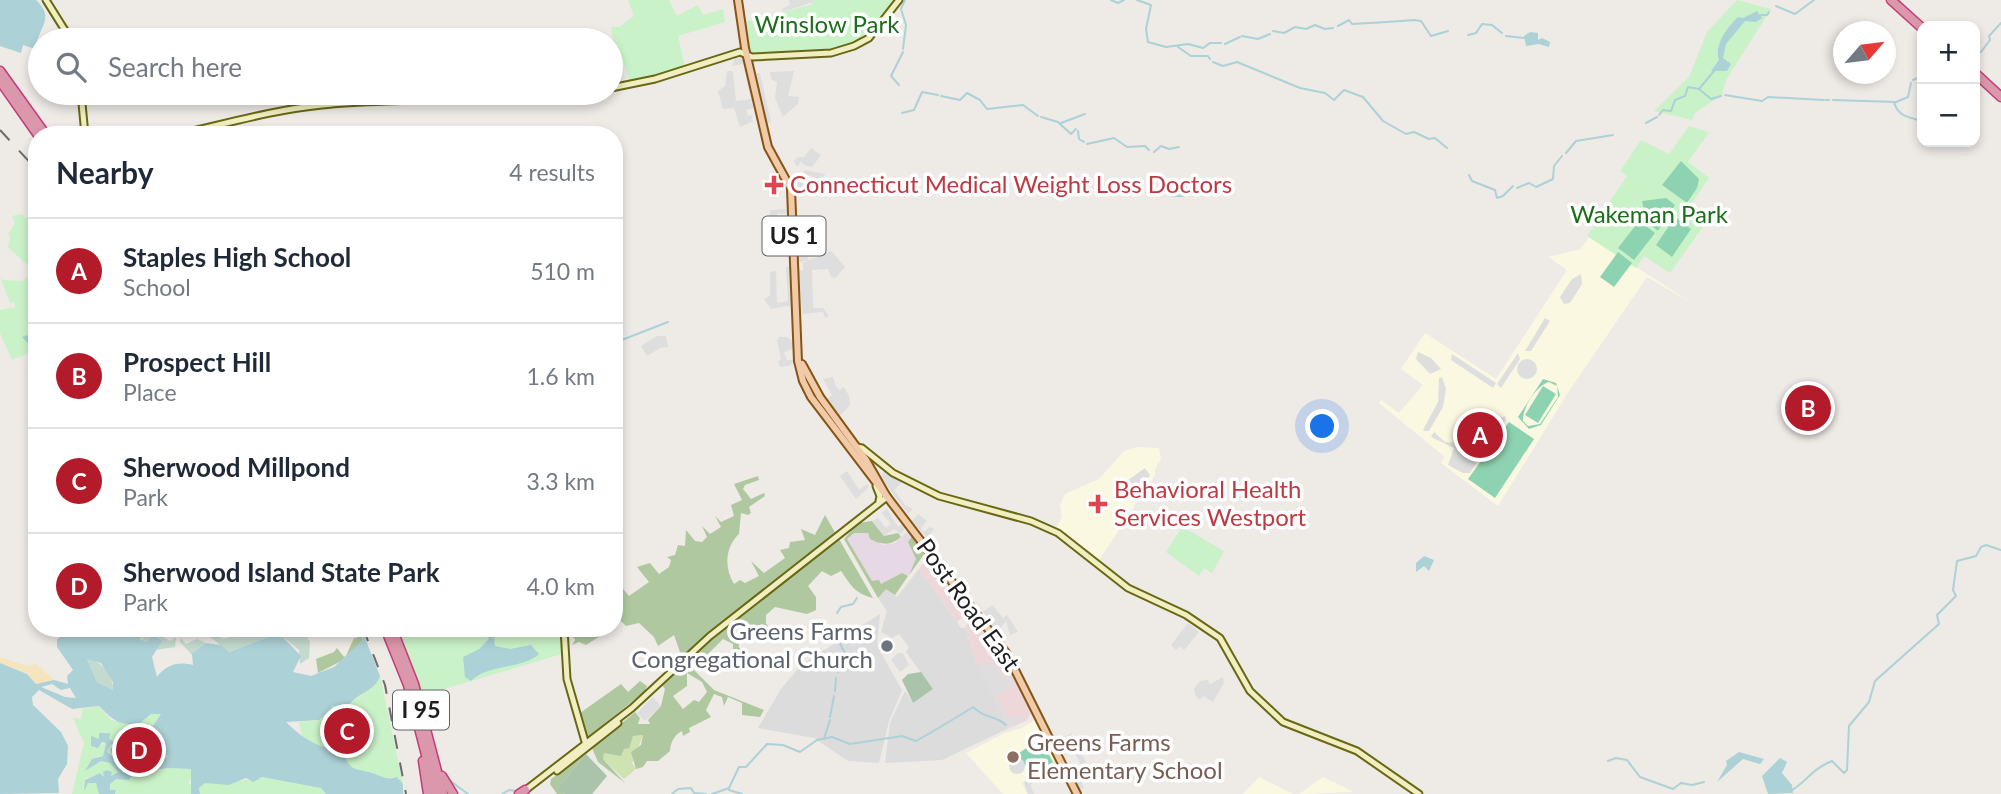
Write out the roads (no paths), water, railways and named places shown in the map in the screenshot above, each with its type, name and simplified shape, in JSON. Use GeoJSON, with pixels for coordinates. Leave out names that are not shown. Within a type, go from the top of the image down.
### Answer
{"type":"FeatureCollection","features":[{"type":"Feature","properties":{"kind":"highway"},"geometry":{"type":"LineString","coordinates":[[1891,0],[1917,21]]}},
{"type":"Feature","properties":{"kind":"highway"},"geometry":{"type":"LineString","coordinates":[[1898,0],[1918,21]]}},
{"type":"Feature","properties":{"kind":"highway"},"geometry":{"type":"LineString","coordinates":[[0,71],[40,126]]}},
{"type":"Feature","properties":{"kind":"highway"},"geometry":{"type":"LineString","coordinates":[[1980,75],[2001,92]]}},
{"type":"Feature","properties":{"kind":"highway"},"geometry":{"type":"LineString","coordinates":[[1980,76],[2001,97]]}},
{"type":"Feature","properties":{"kind":"highway"},"geometry":{"type":"LineString","coordinates":[[0,81],[32,126]]}},
{"type":"Feature","properties":{"kind":"highway","name":"I 95"},"geometry":{"type":"LineString","coordinates":[[389,637],[403,670],[436,794]]}},
{"type":"Feature","properties":{"kind":"highway","name":"I 95"},"geometry":{"type":"LineString","coordinates":[[396,637],[409,669],[443,794]]}},
{"type":"Feature","properties":{"kind":"highway"},"geometry":{"type":"LineString","coordinates":[[416,717],[428,794]]}},
{"type":"Feature","properties":{"kind":"highway"},"geometry":{"type":"LineString","coordinates":[[426,731],[443,779],[453,794]]}},
{"type":"Feature","properties":{"kind":"main road"},"geometry":{"type":"LineString","coordinates":[[46,0],[64,28]]}},
{"type":"Feature","properties":{"kind":"main road","name":"Post Road East"},"geometry":{"type":"LineString","coordinates":[[738,0],[746,55],[768,149],[787,176],[791,189],[799,367],[810,388],[887,497],[1007,654],[1077,794]]}},
{"type":"Feature","properties":{"kind":"main road"},"geometry":{"type":"LineString","coordinates":[[623,86],[655,79],[727,56],[762,57],[840,51],[869,38],[899,0]]}},
{"type":"Feature","properties":{"kind":"main road"},"geometry":{"type":"LineString","coordinates":[[82,105],[84,126]]}},
{"type":"Feature","properties":{"kind":"main road"},"geometry":{"type":"LineString","coordinates":[[212,126],[283,109],[322,105]]}},
{"type":"Feature","properties":{"kind":"main road"},"geometry":{"type":"LineString","coordinates":[[856,451],[872,456],[893,473],[939,496],[1031,521],[1058,533],[1128,588],[1186,615],[1220,638],[1250,691],[1283,722],[1357,751],[1419,794]]}},
{"type":"Feature","properties":{"kind":"main road","name":"Post Road East"},"geometry":{"type":"LineString","coordinates":[[856,451],[876,486],[887,497]]}},
{"type":"Feature","properties":{"kind":"main road"},"geometry":{"type":"LineString","coordinates":[[876,486],[880,497],[878,501]]}},
{"type":"Feature","properties":{"kind":"main road"},"geometry":{"type":"LineString","coordinates":[[854,523],[878,501],[887,497]]}},
{"type":"Feature","properties":{"kind":"main road"},"geometry":{"type":"LineString","coordinates":[[524,793],[632,708],[704,641],[887,497]]}},
{"type":"Feature","properties":{"kind":"main road"},"geometry":{"type":"LineString","coordinates":[[565,637],[567,679],[587,746]]}},
{"type":"Feature","properties":{"kind":"water"},"geometry":{"type":"Polygon","coordinates":[[[0,0],[36,0],[45,12],[45,18],[42,28],[28,28],[28,47],[23,45],[21,53],[0,46],[0,0]]]}},
{"type":"Feature","properties":{"kind":"water"},"geometry":{"type":"Polygon","coordinates":[[[1757,11],[1762,18],[1756,22],[1745,21],[1726,44],[1723,58],[1731,64],[1727,71],[1711,71],[1719,60],[1718,48],[1722,37],[1730,26],[1738,17],[1743,18],[1757,11]]]}},
{"type":"Feature","properties":{"kind":"water"},"geometry":{"type":"Polygon","coordinates":[[[1530,32],[1538,33],[1538,40],[1542,38],[1550,42],[1549,47],[1539,44],[1526,46],[1524,36],[1530,32]]]}},
{"type":"Feature","properties":{"kind":"water"},"geometry":{"type":"Polygon","coordinates":[[[1189,181],[1195,187],[1184,197],[1171,197],[1170,190],[1185,187],[1189,181]]]}},
{"type":"Feature","properties":{"kind":"water"},"geometry":{"type":"Polygon","coordinates":[[[1424,556],[1434,560],[1429,571],[1424,566],[1416,572],[1416,563],[1424,556]]]}},
{"type":"Feature","properties":{"kind":"water"},"geometry":{"type":"Polygon","coordinates":[[[60,637],[144,637],[139,639],[146,642],[151,637],[157,637],[162,641],[152,657],[157,677],[172,665],[193,665],[192,654],[206,643],[221,645],[229,652],[268,637],[283,637],[301,656],[293,672],[311,676],[334,667],[365,637],[380,676],[378,681],[350,704],[333,706],[319,720],[286,722],[311,742],[326,748],[341,749],[348,763],[354,768],[386,778],[397,777],[403,784],[403,794],[326,794],[321,788],[262,777],[253,782],[246,778],[229,785],[205,783],[199,788],[200,794],[191,794],[191,769],[168,768],[134,773],[129,780],[116,779],[110,784],[110,790],[116,790],[115,794],[99,794],[96,783],[88,783],[84,791],[85,780],[100,773],[104,777],[103,772],[107,770],[112,772],[111,776],[118,772],[110,763],[101,761],[85,771],[92,759],[103,756],[106,743],[102,742],[98,748],[91,746],[91,736],[99,739],[99,733],[110,733],[109,739],[116,743],[126,741],[127,753],[118,751],[112,754],[110,749],[114,746],[111,744],[107,752],[125,766],[149,765],[169,756],[162,755],[160,751],[151,752],[147,747],[133,743],[136,739],[132,736],[150,730],[161,714],[151,714],[140,723],[122,723],[113,719],[99,706],[72,709],[39,690],[32,697],[33,705],[61,732],[68,746],[67,764],[58,779],[59,793],[0,794],[0,663],[27,674],[36,684],[54,680],[68,684],[67,676],[73,670],[57,647],[60,637]],[[87,659],[97,682],[113,690],[113,682],[101,663],[87,659]],[[52,684],[41,687],[65,697],[76,698],[70,688],[61,690],[52,684]]]}},
{"type":"Feature","properties":{"kind":"water"},"geometry":{"type":"Polygon","coordinates":[[[488,637],[494,637],[495,646],[510,649],[531,645],[539,654],[524,662],[486,672],[471,681],[465,677],[463,657],[479,649],[488,637]]]}},
{"type":"Feature","properties":{"kind":"water"},"geometry":{"type":"Polygon","coordinates":[[[1739,752],[1764,759],[1760,764],[1743,759],[1717,782],[1727,765],[1726,761],[1739,752]]]}},
{"type":"Feature","properties":{"kind":"water"},"geometry":{"type":"Polygon","coordinates":[[[1780,758],[1787,762],[1782,773],[1792,785],[1793,793],[1768,794],[1762,776],[1780,758]]]}},
{"type":"Feature","properties":{"kind":"waterway"},"geometry":{"type":"LineString","coordinates":[[903,49],[906,25],[901,9],[905,0]]}},
{"type":"Feature","properties":{"kind":"waterway"},"geometry":{"type":"LineString","coordinates":[[1111,0],[1118,3],[1124,0]]}},
{"type":"Feature","properties":{"kind":"waterway"},"geometry":{"type":"LineString","coordinates":[[1137,0],[1151,5],[1146,29],[1148,42],[1166,47],[1188,44],[1203,48],[1210,43],[1221,43]]}},
{"type":"Feature","properties":{"kind":"waterway"},"geometry":{"type":"LineString","coordinates":[[1776,6],[1795,14],[1814,0]]}},
{"type":"Feature","properties":{"kind":"waterway"},"geometry":{"type":"LineString","coordinates":[[1761,15],[1767,15],[1769,12]]}},
{"type":"Feature","properties":{"kind":"waterway"},"geometry":{"type":"LineString","coordinates":[[1338,26],[1349,20],[1352,24],[1414,20],[1421,21],[1431,36],[1448,31]]}},
{"type":"Feature","properties":{"kind":"waterway"},"geometry":{"type":"LineString","coordinates":[[1980,52],[2001,23]]}},
{"type":"Feature","properties":{"kind":"waterway"},"geometry":{"type":"LineString","coordinates":[[1468,35],[1476,33],[1482,24],[1492,25],[1502,33]]}},
{"type":"Feature","properties":{"kind":"waterway"},"geometry":{"type":"LineString","coordinates":[[1273,31],[1284,33],[1295,27],[1306,29],[1315,25],[1325,29],[1333,28]]}},
{"type":"Feature","properties":{"kind":"waterway"},"geometry":{"type":"LineString","coordinates":[[1242,36],[1258,39],[1270,34]]}},
{"type":"Feature","properties":{"kind":"waterway"},"geometry":{"type":"LineString","coordinates":[[1506,36],[1524,38]]}},
{"type":"Feature","properties":{"kind":"waterway"},"geometry":{"type":"LineString","coordinates":[[1225,44],[1240,37]]}},
{"type":"Feature","properties":{"kind":"waterway"},"geometry":{"type":"LineString","coordinates":[[1178,47],[1191,56],[1208,56],[1210,59]]}},
{"type":"Feature","properties":{"kind":"waterway"},"geometry":{"type":"LineString","coordinates":[[899,85],[891,76],[903,52]]}},
{"type":"Feature","properties":{"kind":"waterway"},"geometry":{"type":"LineString","coordinates":[[1213,62],[1223,66],[1237,62],[1300,88],[1325,93],[1334,100],[1344,90],[1363,97],[1383,121],[1406,134],[1414,132],[1429,139],[1435,138],[1447,148]]}},
{"type":"Feature","properties":{"kind":"waterway"},"geometry":{"type":"LineString","coordinates":[[1699,89],[1714,71]]}},
{"type":"Feature","properties":{"kind":"waterway"},"geometry":{"type":"LineString","coordinates":[[1913,80],[1917,78]]}},
{"type":"Feature","properties":{"kind":"waterway"},"geometry":{"type":"LineString","coordinates":[[1833,100],[1896,102],[1908,97],[1911,83]]}},
{"type":"Feature","properties":{"kind":"waterway"},"geometry":{"type":"LineString","coordinates":[[1659,115],[1663,110],[1671,111],[1675,100],[1685,96],[1688,87],[1699,89],[1711,99],[1721,96]]}},
{"type":"Feature","properties":{"kind":"waterway"},"geometry":{"type":"LineString","coordinates":[[902,113],[914,110],[922,92],[938,95]]}},
{"type":"Feature","properties":{"kind":"waterway"},"geometry":{"type":"LineString","coordinates":[[941,96],[960,100],[967,93],[980,100],[987,109],[1023,105],[1038,116]]}},
{"type":"Feature","properties":{"kind":"waterway"},"geometry":{"type":"LineString","coordinates":[[1725,95],[1762,101],[1768,97],[1824,100]]}},
{"type":"Feature","properties":{"kind":"waterway"},"geometry":{"type":"LineString","coordinates":[[1894,102],[1901,114],[1917,120]]}},
{"type":"Feature","properties":{"kind":"waterway"},"geometry":{"type":"LineString","coordinates":[[1061,123],[1085,114]]}},
{"type":"Feature","properties":{"kind":"waterway"},"geometry":{"type":"LineString","coordinates":[[1041,117],[1058,122],[1071,134],[1076,129]]}},
{"type":"Feature","properties":{"kind":"waterway"},"geometry":{"type":"LineString","coordinates":[[1646,123],[1657,117]]}},
{"type":"Feature","properties":{"kind":"waterway"},"geometry":{"type":"LineString","coordinates":[[1078,131],[1079,139],[1084,142]]}},
{"type":"Feature","properties":{"kind":"waterway"},"geometry":{"type":"LineString","coordinates":[[1566,153],[1576,141],[1613,135]]}},
{"type":"Feature","properties":{"kind":"waterway"},"geometry":{"type":"LineString","coordinates":[[1087,144],[1114,138],[1127,147],[1145,146],[1149,150]]}},
{"type":"Feature","properties":{"kind":"waterway"},"geometry":{"type":"LineString","coordinates":[[1154,152],[1161,146],[1169,149],[1179,147]]}},
{"type":"Feature","properties":{"kind":"waterway"},"geometry":{"type":"LineString","coordinates":[[1517,188],[1529,183],[1536,187],[1553,179],[1554,166],[1562,156]]}},
{"type":"Feature","properties":{"kind":"waterway"},"geometry":{"type":"LineString","coordinates":[[1469,175],[1472,181],[1495,190],[1497,198],[1513,186]]}},
{"type":"Feature","properties":{"kind":"waterway"},"geometry":{"type":"LineString","coordinates":[[623,340],[668,322]]}},
{"type":"Feature","properties":{"kind":"waterway"},"geometry":{"type":"LineString","coordinates":[[1791,791],[1832,761],[1844,773],[1847,770],[1849,726],[1869,702],[1875,681],[1939,624],[1937,615],[1956,596],[1953,590],[1957,561],[1976,556],[1981,547],[1986,545],[2001,550]]}},
{"type":"Feature","properties":{"kind":"waterway"},"geometry":{"type":"LineString","coordinates":[[837,613],[841,607],[853,604],[857,598]]}},
{"type":"Feature","properties":{"kind":"waterway"},"geometry":{"type":"LineString","coordinates":[[832,627],[835,636]]}},
{"type":"Feature","properties":{"kind":"waterway"},"geometry":{"type":"LineString","coordinates":[[839,642],[845,653],[843,659]]}},
{"type":"Feature","properties":{"kind":"waterway"},"geometry":{"type":"LineString","coordinates":[[838,672],[841,664]]}},
{"type":"Feature","properties":{"kind":"waterway"},"geometry":{"type":"LineString","coordinates":[[835,691],[836,678]]}},
{"type":"Feature","properties":{"kind":"waterway"},"geometry":{"type":"LineString","coordinates":[[830,717],[834,696]]}},
{"type":"Feature","properties":{"kind":"waterway"},"geometry":{"type":"LineString","coordinates":[[712,794],[729,788],[739,767],[746,767],[767,744],[783,745],[800,752],[817,740],[832,737],[850,744],[902,736],[916,741],[973,707],[1006,725]]}},
{"type":"Feature","properties":{"kind":"waterway"},"geometry":{"type":"LineString","coordinates":[[824,739],[830,720]]}},
{"type":"Feature","properties":{"kind":"waterway"},"geometry":{"type":"LineString","coordinates":[[1608,761],[1616,758],[1627,760],[1640,777],[1673,789],[1681,783],[1692,785],[1704,782]]}},
{"type":"Feature","properties":{"kind":"waterway"},"geometry":{"type":"LineString","coordinates":[[445,777],[468,794]]}},
{"type":"Feature","properties":{"kind":"waterway"},"geometry":{"type":"LineString","coordinates":[[672,794],[678,789],[691,788],[694,793],[706,794]]}},
{"type":"Feature","properties":{"kind":"waterway"},"geometry":{"type":"LineString","coordinates":[[502,794],[509,790],[517,791]]}},
{"type":"Feature","properties":{"kind":"waterway"},"geometry":{"type":"LineString","coordinates":[[729,790],[742,794]]}},
{"type":"Feature","properties":{"kind":"railway"},"geometry":{"type":"LineString","coordinates":[[0,130],[28,160]]}},
{"type":"Feature","properties":{"kind":"railway"},"geometry":{"type":"LineString","coordinates":[[366,637],[385,685],[406,794]]}},
{"type":"Feature","properties":{"kind":"place","name":"Connecticut Medical Weight Loss Doctors"},"geometry":{"type":"Point","coordinates":[774,185]}},
{"type":"Feature","properties":{"kind":"place","name":"Prospect Hill"},"geometry":{"type":"Point","coordinates":[1808,408]}},
{"type":"Feature","properties":{"kind":"place","name":"Staples High School"},"geometry":{"type":"Point","coordinates":[1480,435]}},
{"type":"Feature","properties":{"kind":"place","name":"Behavioral Health Services Westport"},"geometry":{"type":"Point","coordinates":[1098,504]}},
{"type":"Feature","properties":{"kind":"place","name":"Greens Farms Congregational Church"},"geometry":{"type":"Point","coordinates":[887,646]}},
{"type":"Feature","properties":{"kind":"place","name":"Sherwood Millpond"},"geometry":{"type":"Point","coordinates":[347,731]}},
{"type":"Feature","properties":{"kind":"place","name":"Sherwood Island State Park"},"geometry":{"type":"Point","coordinates":[139,750]}},
{"type":"Feature","properties":{"kind":"place","name":"Greens Farms Elementary School"},"geometry":{"type":"Point","coordinates":[1013,757]}},
{"type":"Feature","properties":{"kind":"park label","name":"Winslow Park"},"geometry":{"type":"Point","coordinates":[827,25]}},
{"type":"Feature","properties":{"kind":"park label","name":"Wakeman Park"},"geometry":{"type":"Point","coordinates":[1649,215]}}]}
